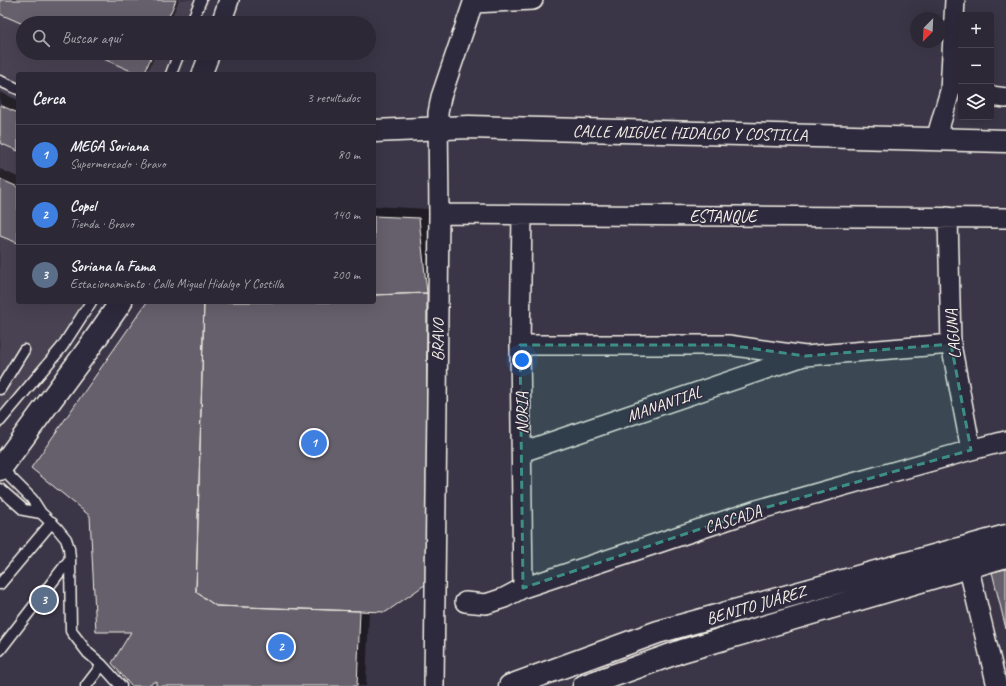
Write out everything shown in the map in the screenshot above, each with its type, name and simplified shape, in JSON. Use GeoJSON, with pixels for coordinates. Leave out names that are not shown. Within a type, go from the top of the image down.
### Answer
{"type":"FeatureCollection","features":[{"type":"Feature","properties":{"kind":"street"},"geometry":{"type":"LineString","coordinates":[[223,16],[229,0]]}},
{"type":"Feature","properties":{"kind":"street"},"geometry":{"type":"LineString","coordinates":[[474,1],[533,0]]}},
{"type":"Feature","properties":{"kind":"street"},"geometry":{"type":"LineString","coordinates":[[936,139],[955,92],[955,0]]}},
{"type":"Feature","properties":{"kind":"street","name":"BRAVO"},"geometry":{"type":"LineString","coordinates":[[434,686],[439,214],[438,128],[441,97],[474,1]]}},
{"type":"Feature","properties":{"kind":"street"},"geometry":{"type":"LineString","coordinates":[[203,72],[207,60]]}},
{"type":"Feature","properties":{"kind":"street"},"geometry":{"type":"LineString","coordinates":[[994,96],[1006,98]]}},
{"type":"Feature","properties":{"kind":"street","name":"CALLE MIGUEL HIDALGO Y COSTILLA"},"geometry":{"type":"LineString","coordinates":[[376,131],[469,127],[1006,141]]}},
{"type":"Feature","properties":{"kind":"street","name":"ESTANQUE"},"geometry":{"type":"LineString","coordinates":[[439,214],[1006,218]]}},
{"type":"Feature","properties":{"kind":"street","name":"NORIA"},"geometry":{"type":"LineString","coordinates":[[522,215],[520,345],[523,588]]}},
{"type":"Feature","properties":{"kind":"street","name":"LAGUNA"},"geometry":{"type":"LineString","coordinates":[[948,217],[951,344],[971,450]]}},
{"type":"Feature","properties":{"kind":"street"},"geometry":{"type":"LineString","coordinates":[[0,476],[120,304]]}},
{"type":"Feature","properties":{"kind":"street","name":"MANANTIAL"},"geometry":{"type":"LineString","coordinates":[[520,345],[728,345],[805,356],[951,344]]}},
{"type":"Feature","properties":{"kind":"street","name":"MANANTIAL"},"geometry":{"type":"LineString","coordinates":[[522,452],[805,356]]}},
{"type":"Feature","properties":{"kind":"street","name":"CASCADA"},"geometry":{"type":"LineString","coordinates":[[465,602],[486,604],[504,598],[523,588],[757,510],[1006,441]]}},
{"type":"Feature","properties":{"kind":"street","name":"BENITO JUÁREZ"},"geometry":{"type":"LineString","coordinates":[[584,686],[682,651],[966,557],[1006,536]]}},
{"type":"Feature","properties":{"kind":"street","name":"BENITO JUÁREZ"},"geometry":{"type":"LineString","coordinates":[[510,686],[658,632],[966,557],[1006,556]]}},
{"type":"Feature","properties":{"kind":"street"},"geometry":{"type":"LineString","coordinates":[[966,557],[997,686]]}},
{"type":"Feature","properties":{"kind":"lane"},"geometry":{"type":"LineString","coordinates":[[194,16],[201,0]]}},
{"type":"Feature","properties":{"kind":"lane"},"geometry":{"type":"LineString","coordinates":[[171,72],[175,60]]}},
{"type":"Feature","properties":{"kind":"lane"},"geometry":{"type":"LineString","coordinates":[[0,81],[16,88]]}},
{"type":"Feature","properties":{"kind":"lane"},"geometry":{"type":"LineString","coordinates":[[0,422],[62,347],[90,304]]}},
{"type":"Feature","properties":{"kind":"lane"},"geometry":{"type":"LineString","coordinates":[[0,389],[24,350]]}},
{"type":"Feature","properties":{"kind":"lane"},"geometry":{"type":"LineString","coordinates":[[0,476],[24,510],[41,513]]}},
{"type":"Feature","properties":{"kind":"lane"},"geometry":{"type":"LineString","coordinates":[[0,476],[32,499],[41,513],[52,522],[66,539],[70,559],[71,631],[88,653],[102,665],[121,686]]}},
{"type":"Feature","properties":{"kind":"lane"},"geometry":{"type":"LineString","coordinates":[[0,584],[52,522]]}},
{"type":"Feature","properties":{"kind":"lane"},"geometry":{"type":"LineString","coordinates":[[0,650],[70,559]]}},
{"type":"Feature","properties":{"kind":"lane"},"geometry":{"type":"LineString","coordinates":[[86,686],[102,665]]}},
{"type":"Feature","properties":{"kind":"highlighted area"},"geometry":{"type":"Polygon","coordinates":[[[951,344],[971,450],[757,510],[523,588],[520,345],[728,345],[805,356],[951,344]]]}},
{"type":"Feature","properties":{"kind":"shaded area"},"geometry":{"type":"Polygon","coordinates":[[[0,0],[209,0],[203,16],[16,16],[16,60],[185,60],[180,72],[16,72],[16,304],[94,304],[62,351],[0,431],[0,0]]]}},
{"type":"Feature","properties":{"kind":"building"},"geometry":{"type":"Polygon","coordinates":[[[0,0],[176,0],[169,16],[16,16],[16,21],[0,14],[0,0]]]}},
{"type":"Feature","properties":{"kind":"building"},"geometry":{"type":"Polygon","coordinates":[[[106,60],[150,60],[145,72],[133,72],[106,60]]]}},
{"type":"Feature","properties":{"kind":"building"},"geometry":{"type":"Polygon","coordinates":[[[0,105],[16,112],[16,150],[0,143],[0,105]]]}},
{"type":"Feature","properties":{"kind":"building"},"geometry":{"type":"Polygon","coordinates":[[[0,179],[16,186],[16,242],[0,236],[0,179]]]}},
{"type":"Feature","properties":{"kind":"building"},"geometry":{"type":"Polygon","coordinates":[[[376,216],[419,218],[427,293],[376,295],[376,216]]]}},
{"type":"Feature","properties":{"kind":"building"},"geometry":{"type":"Polygon","coordinates":[[[427,293],[426,584],[386,612],[216,606],[196,592],[204,304],[376,304],[376,295],[427,293]]]}},
{"type":"Feature","properties":{"kind":"building"},"geometry":{"type":"Polygon","coordinates":[[[146,304],[204,304],[196,592],[216,606],[360,611],[357,686],[156,686],[156,681],[146,686],[131,686],[112,663],[131,632],[96,632],[90,516],[31,468],[146,304]]]}},
{"type":"Feature","properties":{"kind":"building"},"geometry":{"type":"Polygon","coordinates":[[[1006,569],[1006,629],[992,572],[1006,569]]]}},
{"type":"Feature","properties":{"kind":"place","name":"MEGA Soriana"},"geometry":{"type":"Point","coordinates":[314,443]}},
{"type":"Feature","properties":{"kind":"place","name":"Soriana la Fama"},"geometry":{"type":"Point","coordinates":[44,600]}},
{"type":"Feature","properties":{"kind":"place","name":"Copel"},"geometry":{"type":"Point","coordinates":[281,647]}}]}
